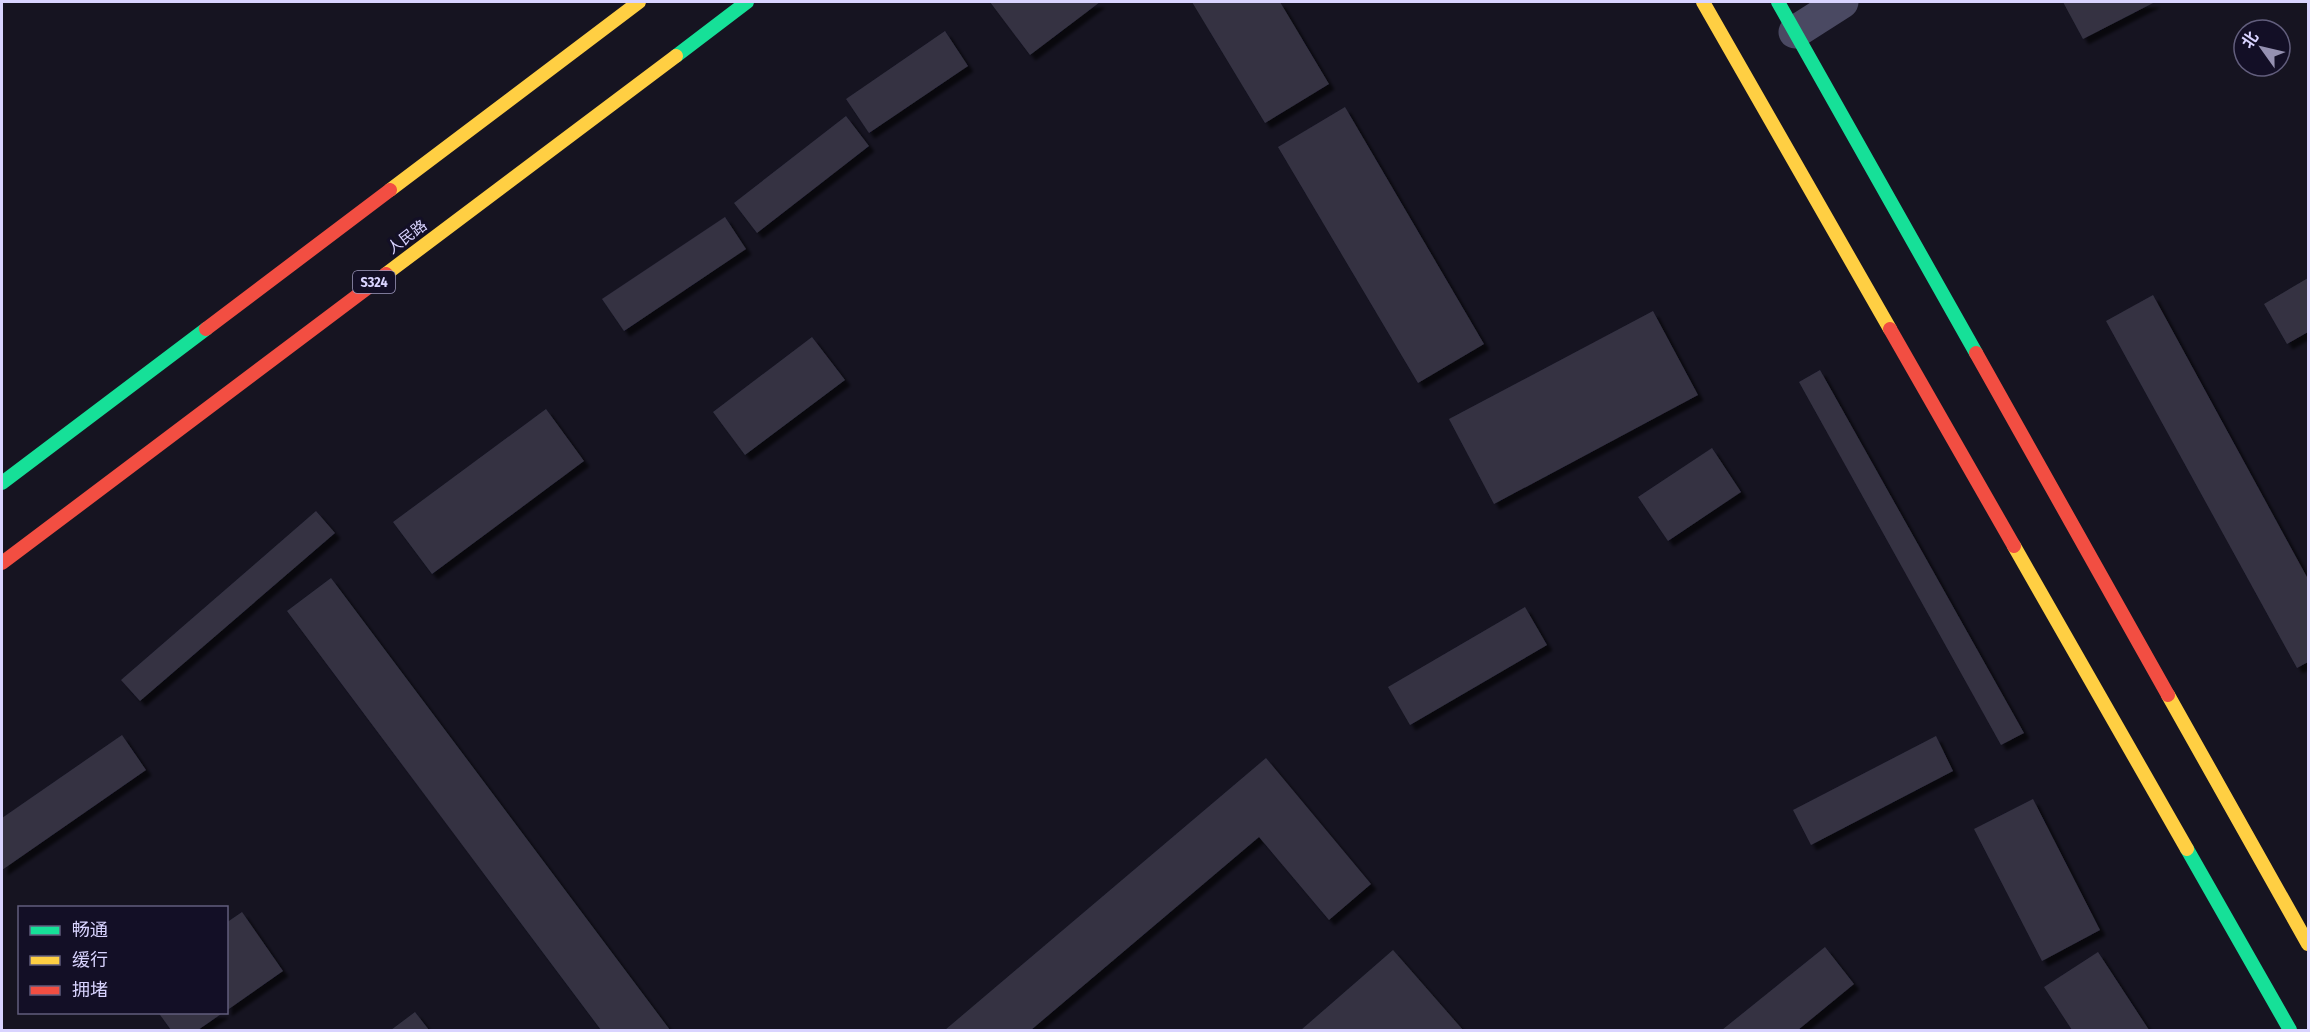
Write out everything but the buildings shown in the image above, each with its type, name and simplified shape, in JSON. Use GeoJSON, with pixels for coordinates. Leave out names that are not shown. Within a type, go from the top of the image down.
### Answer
{"type":"FeatureCollection","features":[{"type":"Feature","properties":{"kind":"street"},"geometry":{"type":"LineString","coordinates":[[2,483],[639,2]]}},
{"type":"Feature","properties":{"kind":"street","name":"人民路"},"geometry":{"type":"LineString","coordinates":[[2,563],[747,2]]}},
{"type":"Feature","properties":{"kind":"street"},"geometry":{"type":"LineString","coordinates":[[1703,2],[2290,1030]]}},
{"type":"Feature","properties":{"kind":"street"},"geometry":{"type":"LineString","coordinates":[[1778,2],[2308,944]]}},
{"type":"Feature","properties":{"kind":"street"},"geometry":{"type":"LineString","coordinates":[[1795,32],[1842,2]]}},
{"type":"Feature","properties":{"kind":"traffic: fast"},"geometry":{"type":"LineString","coordinates":[[676,56],[747,2]]}},
{"type":"Feature","properties":{"kind":"traffic: fast"},"geometry":{"type":"LineString","coordinates":[[1778,2],[1976,353]]}},
{"type":"Feature","properties":{"kind":"traffic: fast"},"geometry":{"type":"LineString","coordinates":[[2,483],[206,329]]}},
{"type":"Feature","properties":{"kind":"traffic: fast"},"geometry":{"type":"LineString","coordinates":[[2187,849],[2290,1030]]}},
{"type":"Feature","properties":{"kind":"traffic: slow"},"geometry":{"type":"LineString","coordinates":[[390,190],[639,2]]}},
{"type":"Feature","properties":{"kind":"traffic: slow"},"geometry":{"type":"LineString","coordinates":[[1703,2],[1890,329]]}},
{"type":"Feature","properties":{"kind":"traffic: slow"},"geometry":{"type":"LineString","coordinates":[[386,274],[676,56]]}},
{"type":"Feature","properties":{"kind":"traffic: slow"},"geometry":{"type":"LineString","coordinates":[[2014,546],[2187,849]]}},
{"type":"Feature","properties":{"kind":"traffic: slow"},"geometry":{"type":"LineString","coordinates":[[2168,695],[2308,944]]}},
{"type":"Feature","properties":{"kind":"traffic: jam"},"geometry":{"type":"LineString","coordinates":[[206,329],[390,190]]}},
{"type":"Feature","properties":{"kind":"traffic: jam"},"geometry":{"type":"LineString","coordinates":[[2,563],[386,274]]}},
{"type":"Feature","properties":{"kind":"traffic: jam"},"geometry":{"type":"LineString","coordinates":[[1890,329],[2014,546]]}},
{"type":"Feature","properties":{"kind":"traffic: jam"},"geometry":{"type":"LineString","coordinates":[[1976,353],[2168,695]]}}]}
